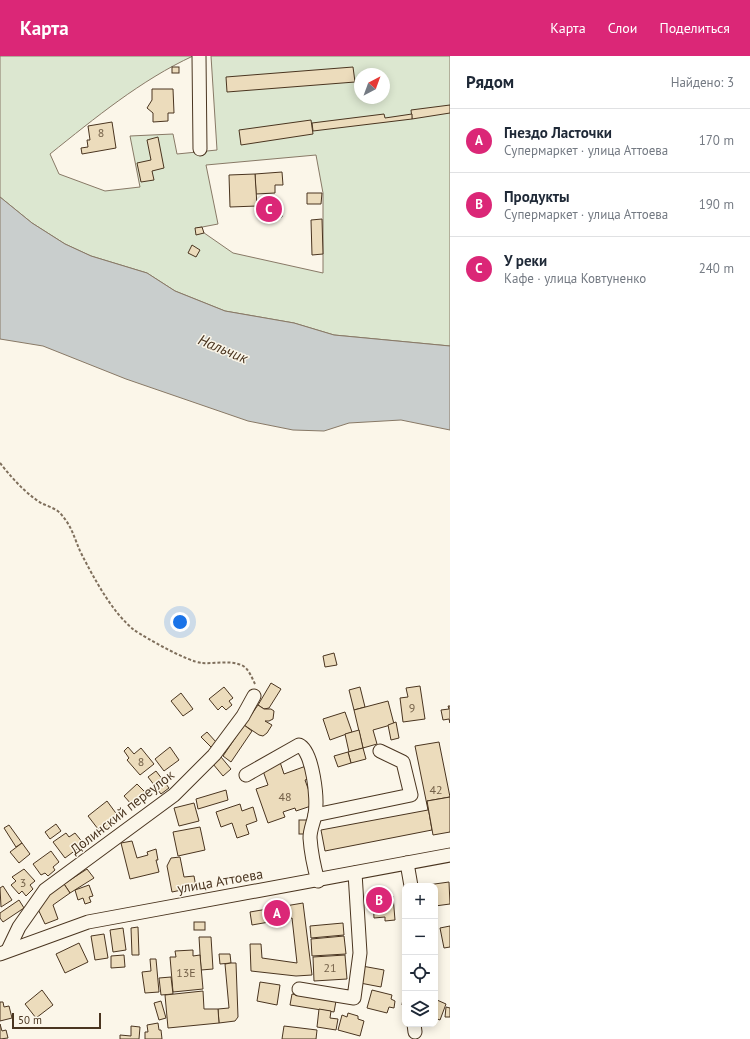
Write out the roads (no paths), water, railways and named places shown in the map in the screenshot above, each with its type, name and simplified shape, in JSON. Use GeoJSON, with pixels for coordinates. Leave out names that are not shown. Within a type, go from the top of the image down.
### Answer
{"type":"FeatureCollection","features":[{"type":"Feature","properties":{"kind":"street"},"geometry":{"type":"LineString","coordinates":[[199,56],[200,149]]}},
{"type":"Feature","properties":{"kind":"street","name":"Долинский переулок"},"geometry":{"type":"LineString","coordinates":[[4,952],[19,927],[45,890],[174,795],[214,755],[243,716],[254,696]]}},
{"type":"Feature","properties":{"kind":"street"},"geometry":{"type":"LineString","coordinates":[[246,775],[299,745],[303,747],[312,766],[316,806],[310,839],[318,881]]}},
{"type":"Feature","properties":{"kind":"street"},"geometry":{"type":"LineString","coordinates":[[315,815],[411,795],[403,762],[380,751]]}},
{"type":"Feature","properties":{"kind":"street","name":"улица Аттоева"},"geometry":{"type":"LineString","coordinates":[[4,952],[88,922],[318,881],[450,854]]}},
{"type":"Feature","properties":{"kind":"street"},"geometry":{"type":"LineString","coordinates":[[407,863],[410,883]]}},
{"type":"Feature","properties":{"kind":"street"},"geometry":{"type":"LineString","coordinates":[[299,989],[354,998],[360,952],[355,873]]}},
{"type":"Feature","properties":{"kind":"water","name":"Нальчик"},"geometry":{"type":"Polygon","coordinates":[[[0,197],[32,223],[65,244],[91,256],[147,273],[175,291],[225,311],[294,323],[334,335],[450,346],[450,430],[401,420],[349,423],[324,431],[293,430],[248,421],[126,379],[43,346],[0,339],[0,197]]]}},
{"type":"Feature","properties":{"kind":"place","name":"У реки"},"geometry":{"type":"Point","coordinates":[269,209]}},
{"type":"Feature","properties":{"kind":"place","name":"Продукты"},"geometry":{"type":"Point","coordinates":[379,900]}},
{"type":"Feature","properties":{"kind":"place","name":"Гнездо Ласточки"},"geometry":{"type":"Point","coordinates":[277,913]}}]}
